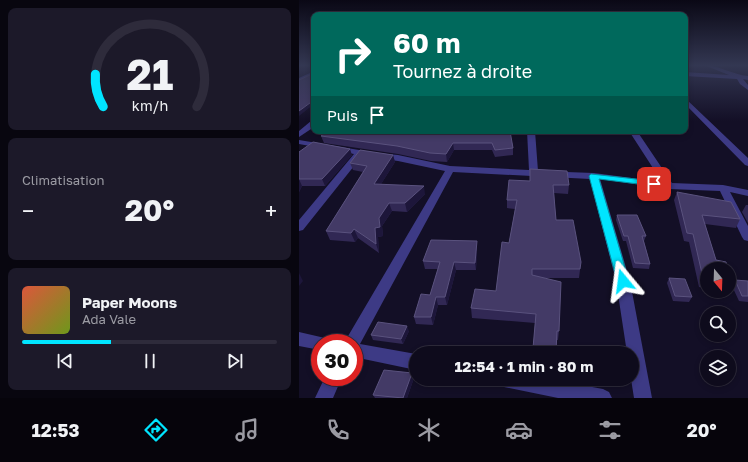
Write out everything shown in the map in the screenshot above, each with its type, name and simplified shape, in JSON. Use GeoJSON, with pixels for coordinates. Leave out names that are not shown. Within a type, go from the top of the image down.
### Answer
{"type":"FeatureCollection","features":[{"type":"Feature","properties":{"kind":"street"},"geometry":{"type":"LineString","coordinates":[[688,103],[748,164]]}},
{"type":"Feature","properties":{"kind":"street"},"geometry":{"type":"LineString","coordinates":[[299,135],[311,125]]}},
{"type":"Feature","properties":{"kind":"street"},"geometry":{"type":"LineString","coordinates":[[531,134],[534,173]]}},
{"type":"Feature","properties":{"kind":"street"},"geometry":{"type":"LineString","coordinates":[[635,134],[669,186]]}},
{"type":"Feature","properties":{"kind":"street"},"geometry":{"type":"LineString","coordinates":[[299,142],[450,169],[594,176],[669,186],[723,188],[748,193]]}},
{"type":"Feature","properties":{"kind":"street"},"geometry":{"type":"LineString","coordinates":[[299,227],[361,152]]}},
{"type":"Feature","properties":{"kind":"street"},"geometry":{"type":"LineString","coordinates":[[357,334],[450,169]]}},
{"type":"Feature","properties":{"kind":"street"},"geometry":{"type":"LineString","coordinates":[[594,176],[623,281],[643,398]]}},
{"type":"Feature","properties":{"kind":"street"},"geometry":{"type":"LineString","coordinates":[[723,188],[748,237]]}},
{"type":"Feature","properties":{"kind":"street"},"geometry":{"type":"LineString","coordinates":[[299,339],[311,341]]}},
{"type":"Feature","properties":{"kind":"street"},"geometry":{"type":"LineString","coordinates":[[363,352],[409,361]]}},
{"type":"Feature","properties":{"kind":"street"},"geometry":{"type":"LineString","coordinates":[[324,398],[330,386]]}},
{"type":"Feature","properties":{"kind":"street"},"geometry":{"type":"LineString","coordinates":[[540,386],[603,398]]}},
{"type":"Feature","properties":{"kind":"building"},"geometry":{"type":"Polygon","coordinates":[[[299,84],[311,84],[311,102],[299,111],[299,84]]]}},
{"type":"Feature","properties":{"kind":"building"},"geometry":{"type":"Polygon","coordinates":[[[324,134],[511,134],[513,148],[495,150],[492,143],[453,143],[446,154],[430,153],[397,146],[321,136],[324,134]]]}},
{"type":"Feature","properties":{"kind":"building"},"geometry":{"type":"Polygon","coordinates":[[[313,142],[350,149],[322,179],[299,179],[299,152],[313,142]]]}},
{"type":"Feature","properties":{"kind":"building"},"geometry":{"type":"Polygon","coordinates":[[[360,150],[393,155],[374,184],[424,186],[405,203],[389,203],[379,218],[380,227],[375,228],[376,244],[354,229],[351,233],[326,231],[367,166],[350,163],[360,150]]]}},
{"type":"Feature","properties":{"kind":"building"},"geometry":{"type":"Polygon","coordinates":[[[530,169],[567,171],[569,185],[553,185],[556,220],[573,220],[581,262],[580,269],[532,269],[532,275],[561,282],[559,331],[557,331],[556,346],[533,346],[536,314],[471,308],[475,289],[496,291],[502,242],[509,243],[517,200],[507,200],[509,180],[530,181],[530,169]]]}},
{"type":"Feature","properties":{"kind":"building"},"geometry":{"type":"Polygon","coordinates":[[[677,192],[731,202],[740,219],[702,215],[716,260],[726,262],[700,262],[700,265],[693,234],[687,233],[677,192]]]}},
{"type":"Feature","properties":{"kind":"building"},"geometry":{"type":"Polygon","coordinates":[[[617,215],[637,215],[646,236],[642,236],[650,264],[635,263],[628,236],[624,236],[617,215]]]}},
{"type":"Feature","properties":{"kind":"building"},"geometry":{"type":"Polygon","coordinates":[[[431,240],[477,241],[475,263],[454,262],[445,297],[436,297],[431,317],[414,317],[421,294],[430,295],[440,262],[423,261],[431,240]]]}},
{"type":"Feature","properties":{"kind":"building"},"geometry":{"type":"Polygon","coordinates":[[[669,278],[685,279],[692,297],[675,296],[669,278]]]}},
{"type":"Feature","properties":{"kind":"building"},"geometry":{"type":"Polygon","coordinates":[[[736,280],[748,281],[748,296],[742,296],[736,280]]]}},
{"type":"Feature","properties":{"kind":"building"},"geometry":{"type":"Polygon","coordinates":[[[378,322],[407,326],[401,339],[371,335],[378,322]]]}},
{"type":"Feature","properties":{"kind":"building"},"geometry":{"type":"Polygon","coordinates":[[[384,370],[409,373],[409,381],[403,398],[373,395],[384,370]]]}},
{"type":"Feature","properties":{"kind":"route"},"geometry":{"type":"LineString","coordinates":[[623,281],[594,176],[654,184]]}}]}
